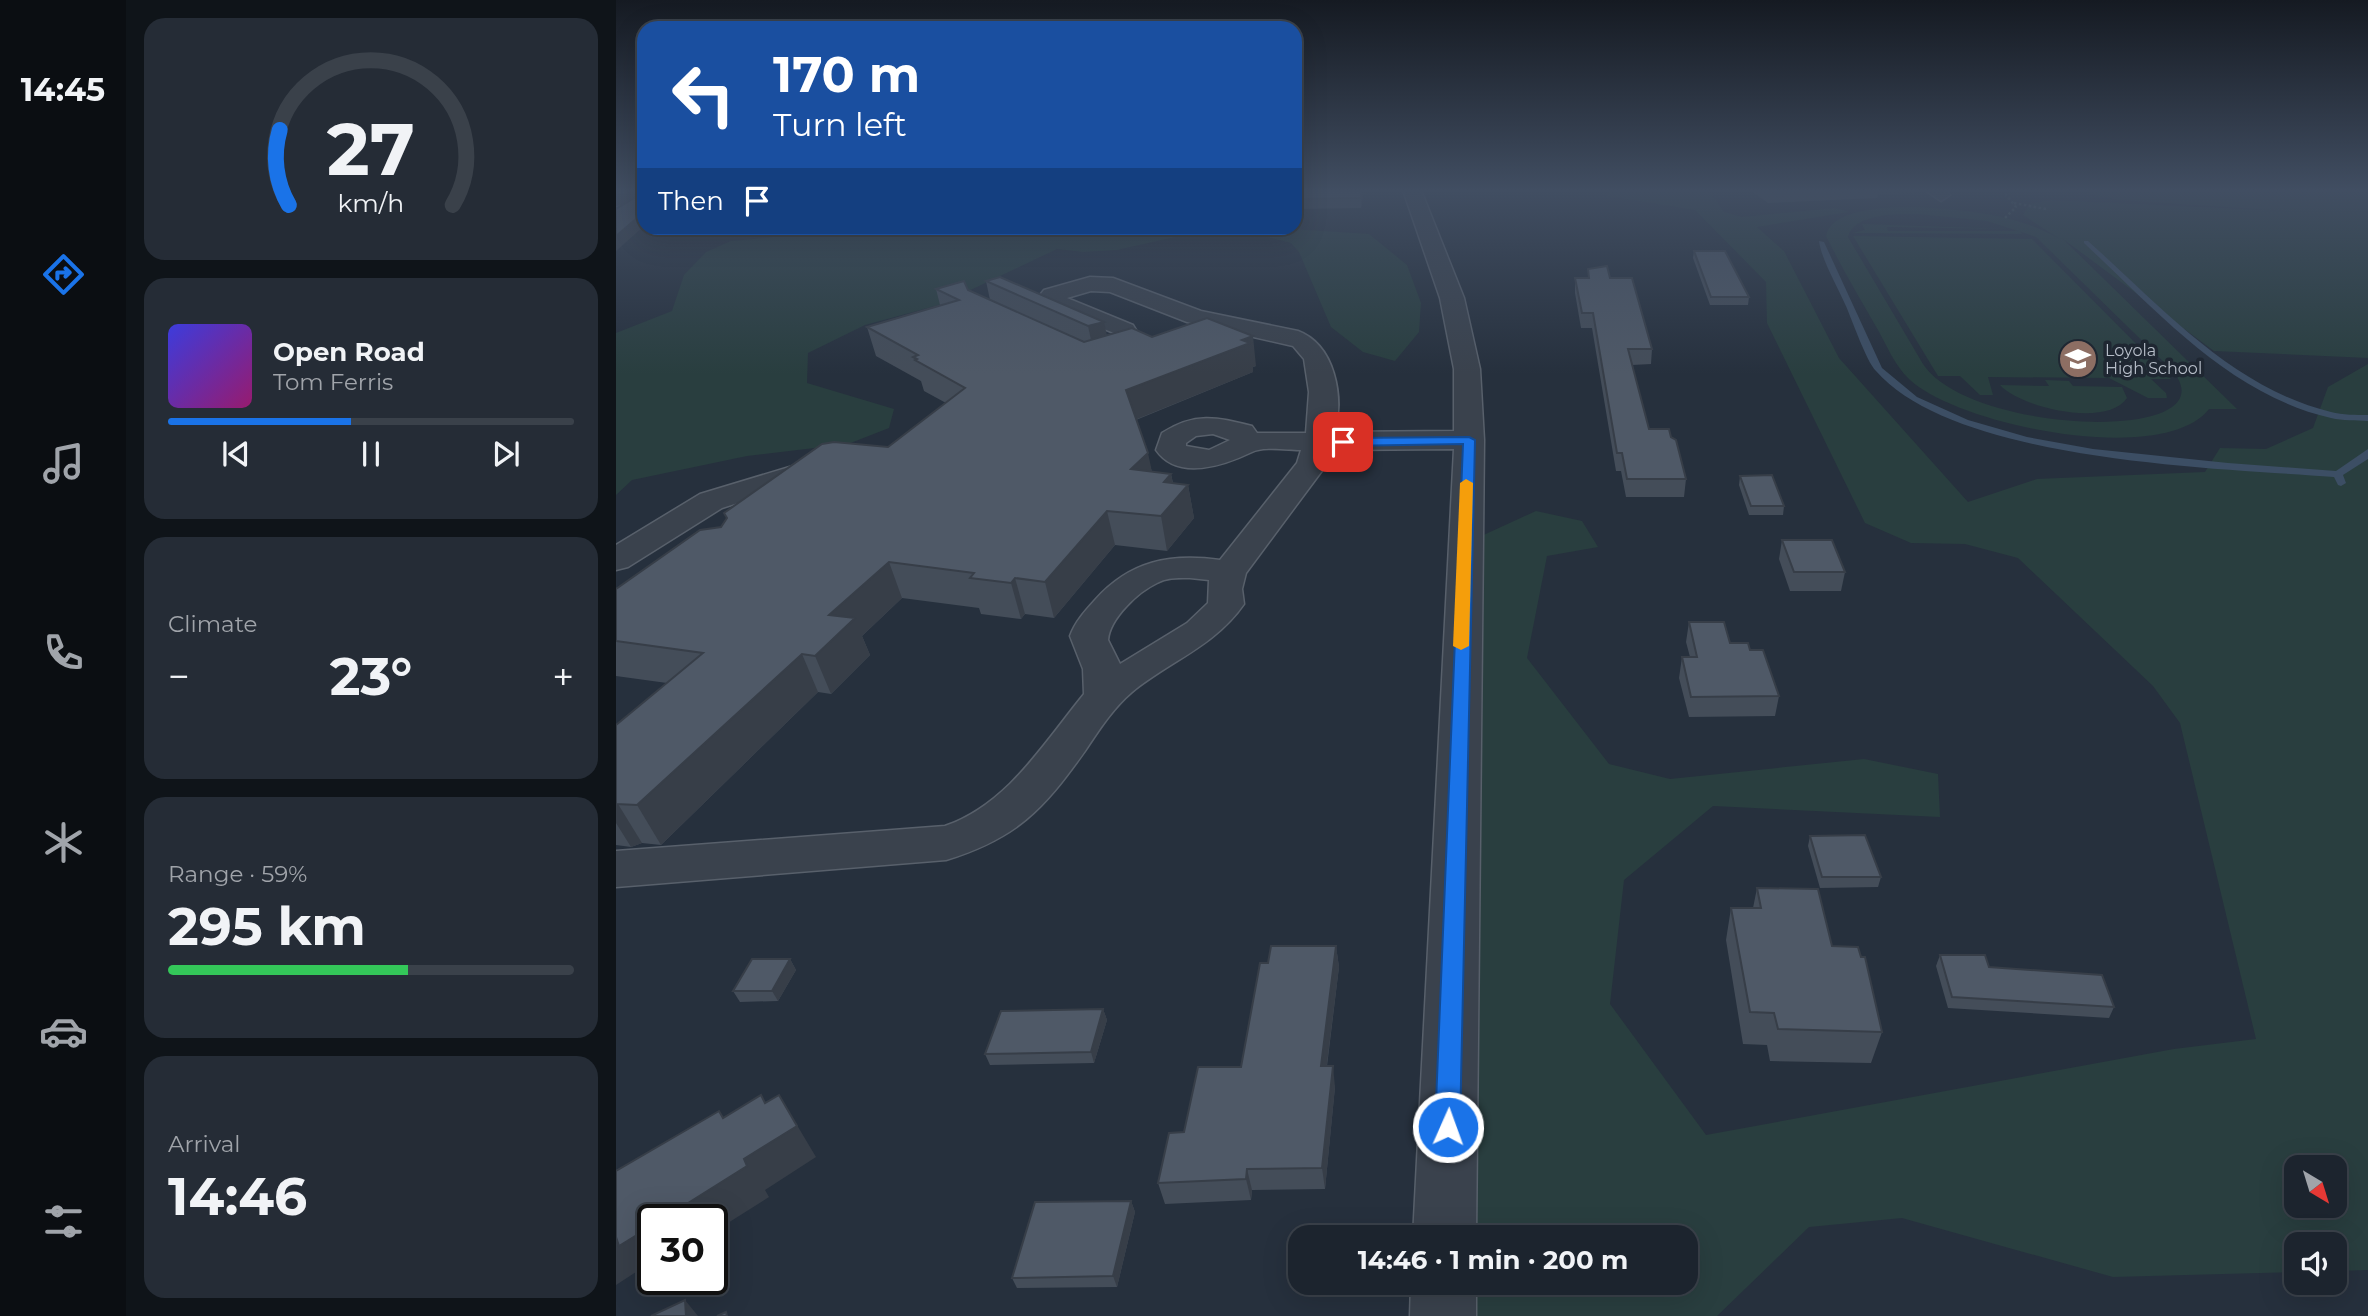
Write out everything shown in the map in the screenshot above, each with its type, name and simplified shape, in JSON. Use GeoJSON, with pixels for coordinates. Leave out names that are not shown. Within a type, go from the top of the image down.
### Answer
{"type":"FeatureCollection","features":[{"type":"Feature","properties":{"kind":"street"},"geometry":{"type":"LineString","coordinates":[[1435,251],[1452,299],[1467,369],[1469,440],[1445,1225]]}},
{"type":"Feature","properties":{"kind":"street"},"geometry":{"type":"LineString","coordinates":[[616,869],[946,843],[978,832],[1001,818],[1024,797],[1119,680],[1214,621],[1226,604],[1224,589],[1229,572],[1312,464],[1322,427],[1323,392],[1317,358],[1311,348],[1302,341],[1276,332],[1214,323],[1113,285],[1090,284],[1052,295],[1055,301],[1127,343]]}},
{"type":"Feature","properties":{"kind":"street"},"geometry":{"type":"LineString","coordinates":[[1178,334],[1214,323]]}},
{"type":"Feature","properties":{"kind":"street"},"geometry":{"type":"LineString","coordinates":[[1245,442],[1469,440]]}},
{"type":"Feature","properties":{"kind":"street"},"geometry":{"type":"LineString","coordinates":[[628,552],[710,501],[799,472],[848,461]]}},
{"type":"Feature","properties":{"kind":"street"},"geometry":{"type":"LineString","coordinates":[[738,492],[797,495]]}},
{"type":"Feature","properties":{"kind":"street"},"geometry":{"type":"LineString","coordinates":[[628,552],[695,550]]}},
{"type":"Feature","properties":{"kind":"street"},"geometry":{"type":"LineString","coordinates":[[1104,696],[1106,679],[1097,653],[1089,642],[1090,632],[1123,588],[1155,569],[1171,566],[1229,572]]}},
{"type":"Feature","properties":{"kind":"street"},"geometry":{"type":"LineString","coordinates":[[1443,1316],[1444,1295]]}},
{"type":"Feature","properties":{"kind":"green space"},"geometry":{"type":"Polygon","coordinates":[[[1052,251],[939,305],[865,325],[808,353],[807,383],[894,409],[889,428],[848,444],[747,456],[632,480],[616,495],[616,333],[672,311],[684,275],[706,252],[1052,251]]]}},
{"type":"Feature","properties":{"kind":"green space"},"geometry":{"type":"Polygon","coordinates":[[[1390,251],[1407,265],[1421,303],[1419,332],[1395,361],[1363,352],[1331,327],[1299,252],[1390,251]]]}},
{"type":"Feature","properties":{"kind":"green space"},"geometry":{"type":"Polygon","coordinates":[[[1736,251],[1784,251],[1839,358],[1968,502],[2037,479],[2205,472],[2220,448],[2266,449],[2313,428],[2328,387],[2368,364],[2368,1270],[2347,1271],[2347,1232],[2284,1232],[2284,1272],[2113,1277],[1902,1218],[1809,1227],[1717,1316],[1475,1316],[1475,1295],[1698,1295],[1698,1225],[1475,1225],[1477,538],[1536,511],[1582,521],[1598,547],[1547,556],[1527,658],[1609,764],[1670,779],[1864,759],[1938,774],[1940,817],[1713,806],[1624,880],[1610,1004],[1706,1135],[2174,1049],[2256,1039],[2180,723],[2153,686],[2018,558],[1965,544],[1911,543],[1865,523],[1767,323],[1766,282],[1736,251]]]}},
{"type":"Feature","properties":{"kind":"green space"},"geometry":{"type":"Polygon","coordinates":[[[1834,251],[1857,251],[1923,364],[1949,388],[1990,405],[2039,417],[2088,422],[2133,420],[2166,411],[2181,394],[2172,370],[2051,251],[2076,251],[2237,409],[2209,409],[2185,427],[2149,436],[2107,438],[2013,424],[1970,411],[1934,396],[1909,379],[1892,356],[1834,251]]]}},
{"type":"Feature","properties":{"kind":"green space"},"geometry":{"type":"Polygon","coordinates":[[[1862,251],[2044,251],[2171,379],[2151,379],[2166,393],[2167,398],[2148,398],[2109,378],[1988,377],[1993,395],[1980,395],[1960,376],[1938,376],[1862,251]]]}},
{"type":"Feature","properties":{"kind":"green space"},"geometry":{"type":"Polygon","coordinates":[[[2080,251],[2368,251],[2368,358],[2214,351],[2080,251]]]}},
{"type":"Feature","properties":{"kind":"green space"},"geometry":{"type":"Polygon","coordinates":[[[2045,380],[2069,381],[2073,386],[2122,387],[2127,398],[2117,407],[2102,412],[2064,411],[2026,401],[2000,385],[2049,386],[2045,380]]]}},
{"type":"Feature","properties":{"kind":"building"},"geometry":{"type":"Polygon","coordinates":[[[1694,251],[1725,251],[1749,297],[1711,297],[1694,251]]]}},
{"type":"Feature","properties":{"kind":"building"},"geometry":{"type":"Polygon","coordinates":[[[1607,266],[1610,278],[1632,278],[1652,349],[1628,349],[1649,429],[1669,429],[1671,437],[1676,440],[1686,479],[1627,479],[1622,453],[1617,453],[1593,313],[1582,313],[1575,278],[1589,278],[1588,269],[1607,266]]]}},
{"type":"Feature","properties":{"kind":"building"},"geometry":{"type":"Polygon","coordinates":[[[1000,277],[1104,322],[1088,326],[986,281],[1000,277]]]}},
{"type":"Feature","properties":{"kind":"building"},"geometry":{"type":"Polygon","coordinates":[[[964,281],[968,290],[1084,342],[1132,328],[1152,337],[1207,318],[1253,336],[1242,340],[1250,343],[1126,390],[1148,453],[1131,469],[1171,474],[1164,482],[1188,485],[1161,516],[1107,511],[1045,582],[1015,578],[1011,583],[970,578],[974,573],[889,562],[829,615],[855,618],[815,656],[802,654],[637,805],[616,804],[616,725],[703,653],[616,641],[616,589],[700,530],[721,527],[727,518],[724,513],[822,444],[834,442],[888,447],[965,388],[915,360],[917,359],[913,357],[918,355],[867,327],[959,300],[936,289],[964,281]]]}},
{"type":"Feature","properties":{"kind":"building"},"geometry":{"type":"Polygon","coordinates":[[[1772,475],[1784,506],[1751,506],[1740,476],[1772,475]]]}},
{"type":"Feature","properties":{"kind":"building"},"geometry":{"type":"Polygon","coordinates":[[[1782,540],[1832,540],[1845,572],[1794,572],[1782,540]]]}},
{"type":"Feature","properties":{"kind":"building"},"geometry":{"type":"Polygon","coordinates":[[[1689,622],[1724,622],[1730,643],[1748,643],[1750,650],[1763,650],[1779,696],[1691,697],[1682,657],[1697,657],[1689,622]]]}},
{"type":"Feature","properties":{"kind":"building"},"geometry":{"type":"Polygon","coordinates":[[[1865,835],[1881,877],[1822,877],[1810,836],[1865,835]]]}},
{"type":"Feature","properties":{"kind":"building"},"geometry":{"type":"Polygon","coordinates":[[[1757,888],[1818,889],[1832,946],[1858,947],[1861,957],[1865,957],[1882,1032],[1778,1029],[1774,1013],[1750,1012],[1731,908],[1761,908],[1757,888]]]}},
{"type":"Feature","properties":{"kind":"building"},"geometry":{"type":"Polygon","coordinates":[[[1271,946],[1336,946],[1321,1066],[1333,1066],[1322,1168],[1247,1169],[1246,1179],[1158,1183],[1169,1133],[1184,1132],[1198,1067],[1241,1067],[1260,963],[1268,963],[1271,946]]]}},
{"type":"Feature","properties":{"kind":"building"},"geometry":{"type":"Polygon","coordinates":[[[1940,955],[1985,955],[1989,967],[2102,975],[2114,1007],[1952,997],[1940,955]]]}},
{"type":"Feature","properties":{"kind":"building"},"geometry":{"type":"Polygon","coordinates":[[[752,959],[790,959],[772,991],[733,991],[752,959]]]}},
{"type":"Feature","properties":{"kind":"building"},"geometry":{"type":"Polygon","coordinates":[[[1103,1009],[1091,1052],[985,1054],[1001,1011],[1103,1009]]]}},
{"type":"Feature","properties":{"kind":"building"},"geometry":{"type":"Polygon","coordinates":[[[761,1095],[765,1103],[779,1095],[797,1126],[744,1159],[747,1166],[686,1204],[637,1204],[637,1235],[619,1246],[616,1237],[616,1171],[719,1111],[723,1118],[761,1095]]]}},
{"type":"Feature","properties":{"kind":"building"},"geometry":{"type":"Polygon","coordinates":[[[1131,1201],[1113,1276],[1012,1278],[1035,1202],[1131,1201]]]}},
{"type":"Feature","properties":{"kind":"building"},"geometry":{"type":"Polygon","coordinates":[[[685,1300],[686,1316],[651,1316],[685,1300]]]}},
{"type":"Feature","properties":{"kind":"waterway"},"geometry":{"type":"LineString","coordinates":[[1825,251],[1878,369],[1914,399],[1965,422],[2026,440],[2093,452],[2338,474]]}},
{"type":"Feature","properties":{"kind":"waterway"},"geometry":{"type":"LineString","coordinates":[[2096,251],[2199,345],[2262,389],[2295,405],[2330,415],[2368,418]]}},
{"type":"Feature","properties":{"kind":"waterway"},"geometry":{"type":"LineString","coordinates":[[2338,474],[2365,457],[2368,452]]}},
{"type":"Feature","properties":{"kind":"waterway"},"geometry":{"type":"LineString","coordinates":[[2338,474],[2341,483]]}},
{"type":"Feature","properties":{"kind":"slow traffic"},"geometry":{"type":"LineString","coordinates":[[1461,646],[1466,483]]}},
{"type":"Feature","properties":{"kind":"place","name":"Loyola High School"},"geometry":{"type":"Point","coordinates":[2078,359]}},
{"type":"Feature","properties":{"kind":"route"},"geometry":{"type":"LineString","coordinates":[[1343,442],[1469,440],[1448,1127]]}}]}
